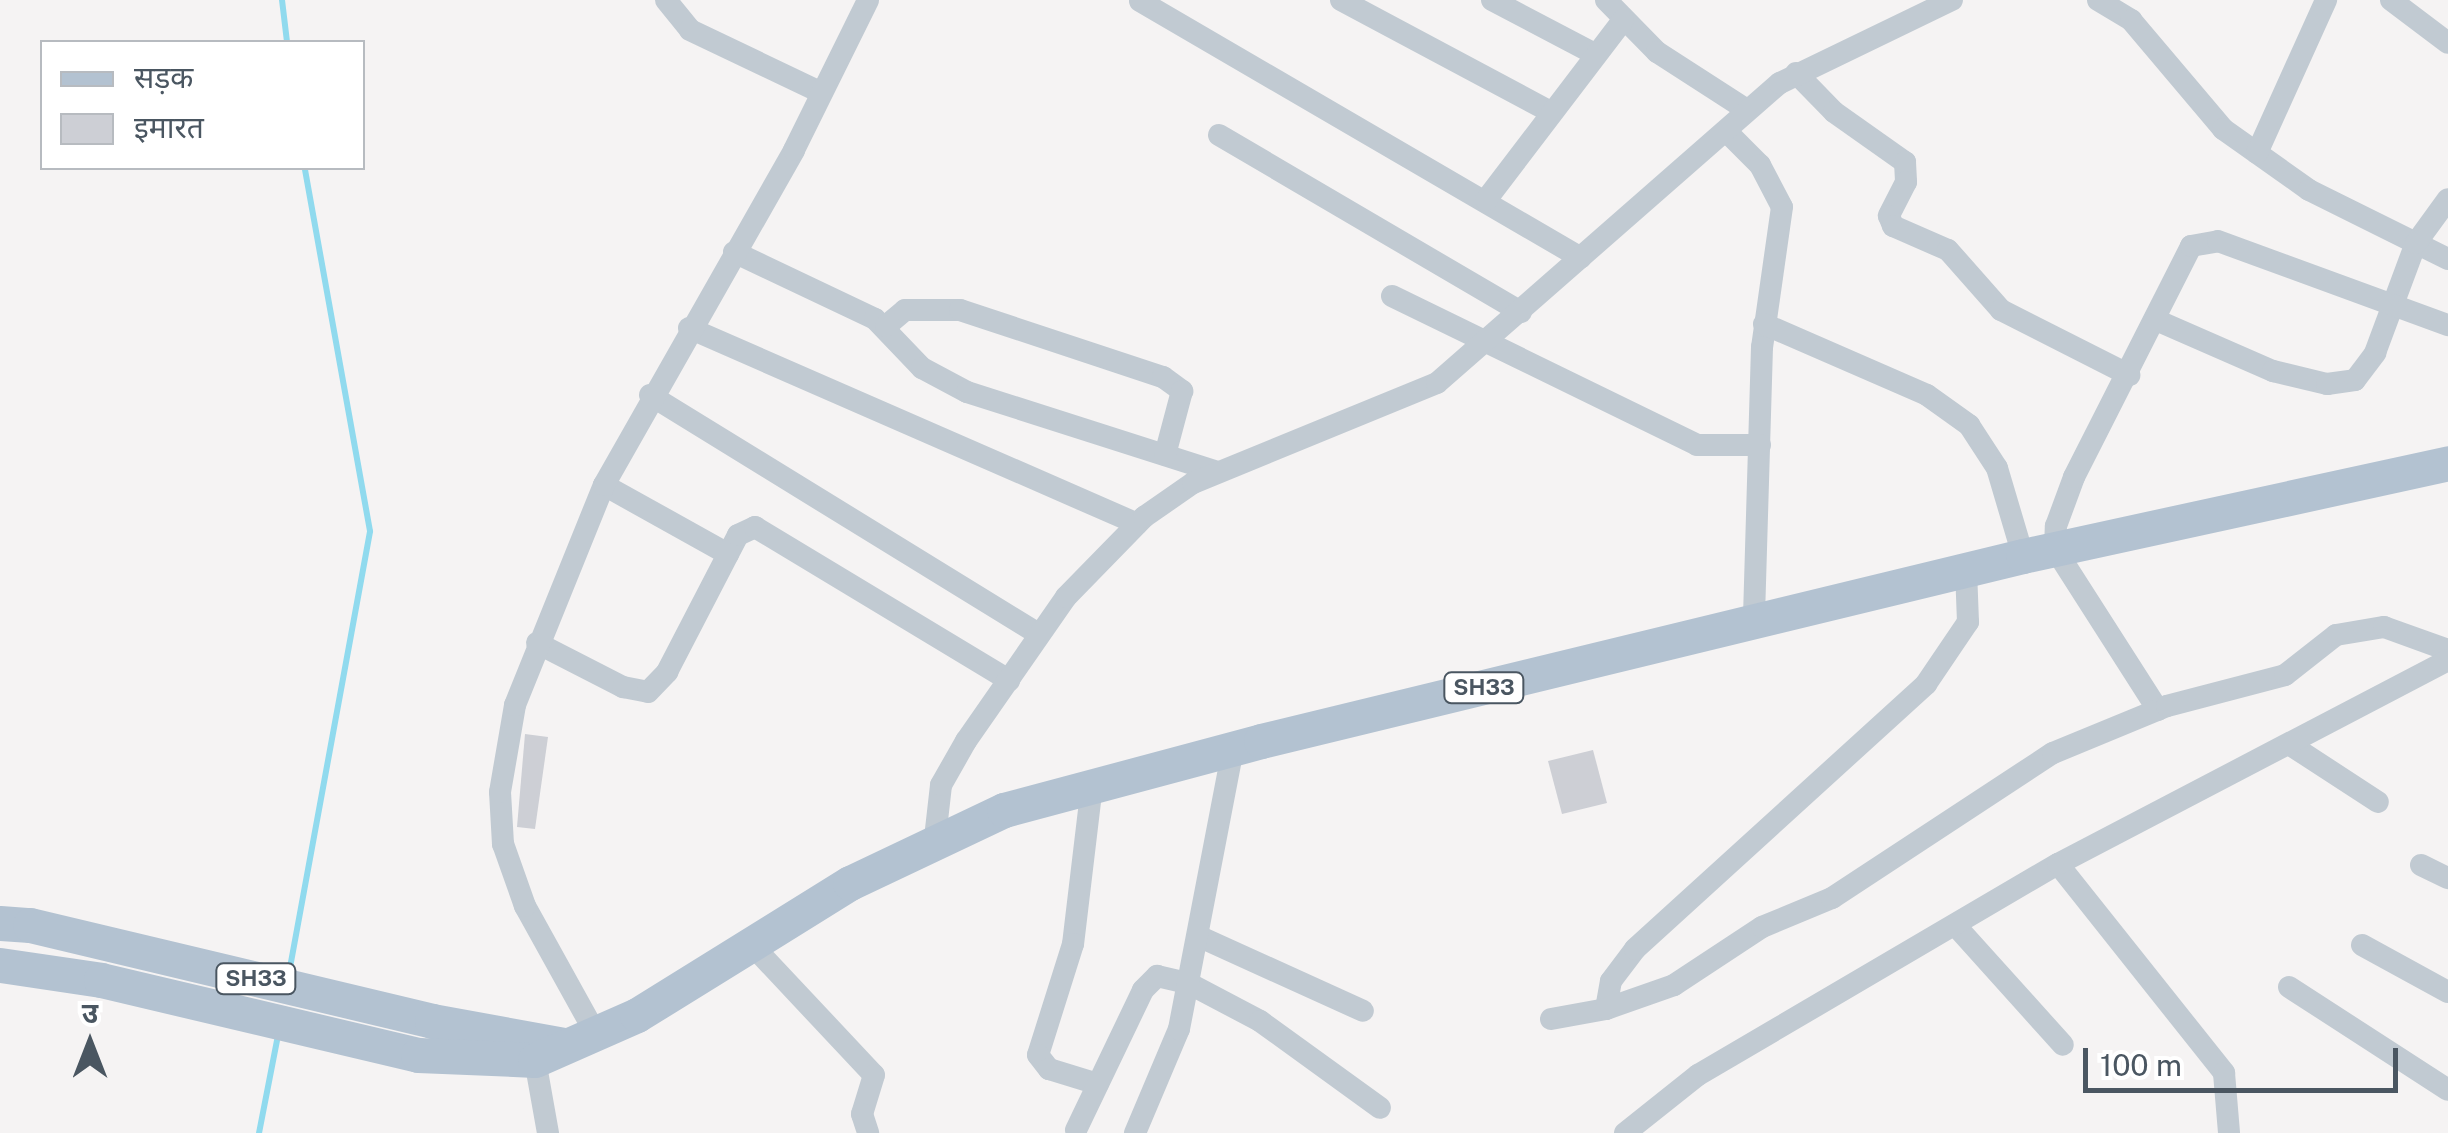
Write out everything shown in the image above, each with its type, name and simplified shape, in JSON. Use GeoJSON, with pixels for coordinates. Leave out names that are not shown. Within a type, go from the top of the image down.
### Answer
{"type":"FeatureCollection","features":[{"type":"Feature","properties":{"kind":"main road","name":"SH33"},"geometry":{"type":"LineString","coordinates":[[0,965],[101,980],[418,1055],[534,1060],[584,1041],[935,838],[1092,785],[2039,552],[2448,463]]}},
{"type":"Feature","properties":{"kind":"main road","name":"SH33"},"geometry":{"type":"LineString","coordinates":[[0,923],[81,936],[432,1021],[584,1041]]}},
{"type":"Feature","properties":{"kind":"street"},"geometry":{"type":"LineString","coordinates":[[666,0],[690,30],[822,93]]}},
{"type":"Feature","properties":{"kind":"street"},"geometry":{"type":"LineString","coordinates":[[584,1041],[525,906],[503,844],[500,792],[507,740],[537,643],[604,485],[650,395],[822,93],[868,0]]}},
{"type":"Feature","properties":{"kind":"street"},"geometry":{"type":"LineString","coordinates":[[1340,0],[1551,112]]}},
{"type":"Feature","properties":{"kind":"street"},"geometry":{"type":"LineString","coordinates":[[1492,0],[1595,54]]}},
{"type":"Feature","properties":{"kind":"street"},"geometry":{"type":"LineString","coordinates":[[935,838],[941,785],[1039,634],[1137,524],[1170,497],[1218,472],[1406,399],[1487,343],[1747,110],[1796,73],[1952,0]]}},
{"type":"Feature","properties":{"kind":"street"},"geometry":{"type":"LineString","coordinates":[[2098,0],[2131,20],[2206,114],[2257,153],[2309,190],[2448,259]]}},
{"type":"Feature","properties":{"kind":"street"},"geometry":{"type":"LineString","coordinates":[[2257,153],[2326,0]]}},
{"type":"Feature","properties":{"kind":"street"},"geometry":{"type":"LineString","coordinates":[[2391,0],[2448,43]]}},
{"type":"Feature","properties":{"kind":"street"},"geometry":{"type":"LineString","coordinates":[[1140,1],[1582,258]]}},
{"type":"Feature","properties":{"kind":"street"},"geometry":{"type":"LineString","coordinates":[[1486,200],[1595,54],[1612,6],[1657,52],[1747,110]]}},
{"type":"Feature","properties":{"kind":"street"},"geometry":{"type":"LineString","coordinates":[[1796,73],[1834,112],[1906,162],[1906,182],[1889,216],[1893,226],[1948,250],[1982,296],[2001,310],[2129,375]]}},
{"type":"Feature","properties":{"kind":"street"},"geometry":{"type":"LineString","coordinates":[[1726,131],[1760,165],[1782,207],[1764,324],[1754,623]]}},
{"type":"Feature","properties":{"kind":"street"},"geometry":{"type":"LineString","coordinates":[[1220,135],[1521,312]]}},
{"type":"Feature","properties":{"kind":"street"},"geometry":{"type":"LineString","coordinates":[[2156,320],[2273,371],[2345,384],[2365,370],[2416,243],[2448,199]]}},
{"type":"Feature","properties":{"kind":"street"},"geometry":{"type":"LineString","coordinates":[[2039,552],[2156,320],[2178,268],[2203,241],[2448,325]]}},
{"type":"Feature","properties":{"kind":"street"},"geometry":{"type":"LineString","coordinates":[[734,252],[886,326],[922,368],[967,392],[1218,472]]}},
{"type":"Feature","properties":{"kind":"street"},"geometry":{"type":"LineString","coordinates":[[1392,296],[1697,445],[1760,445]]}},
{"type":"Feature","properties":{"kind":"street"},"geometry":{"type":"LineString","coordinates":[[886,326],[905,310],[960,310],[1163,377],[1182,391],[1165,455]]}},
{"type":"Feature","properties":{"kind":"street"},"geometry":{"type":"LineString","coordinates":[[1764,324],[1927,396],[1969,425],[1998,468],[2039,552],[2158,710]]}},
{"type":"Feature","properties":{"kind":"street"},"geometry":{"type":"LineString","coordinates":[[690,328],[1137,524]]}},
{"type":"Feature","properties":{"kind":"street"},"geometry":{"type":"LineString","coordinates":[[650,395],[1039,634]]}},
{"type":"Feature","properties":{"kind":"street"},"geometry":{"type":"LineString","coordinates":[[604,485],[728,554]]}},
{"type":"Feature","properties":{"kind":"street"},"geometry":{"type":"LineString","coordinates":[[537,643],[623,687],[648,692],[667,672],[745,528],[769,531],[1009,680]]}},
{"type":"Feature","properties":{"kind":"street"},"geometry":{"type":"LineString","coordinates":[[1606,1010],[1611,981],[1635,950],[1926,684],[1968,622],[1966,570]]}},
{"type":"Feature","properties":{"kind":"street"},"geometry":{"type":"LineString","coordinates":[[1551,1019],[1606,1010],[1674,986],[1762,928],[1832,898],[2036,762],[2158,710],[2286,675],[2324,643],[2354,629],[2384,627],[2448,650]]}},
{"type":"Feature","properties":{"kind":"street"},"geometry":{"type":"LineString","coordinates":[[1625,1133],[1698,1075],[2058,864],[2448,660]]}},
{"type":"Feature","properties":{"kind":"street"},"geometry":{"type":"LineString","coordinates":[[2288,744],[2378,802]]}},
{"type":"Feature","properties":{"kind":"street"},"geometry":{"type":"LineString","coordinates":[[1135,1133],[1180,1029],[1233,748]]}},
{"type":"Feature","properties":{"kind":"street"},"geometry":{"type":"LineString","coordinates":[[1092,785],[1073,944],[1038,1055],[1049,1069],[1098,1084]]}},
{"type":"Feature","properties":{"kind":"street"},"geometry":{"type":"LineString","coordinates":[[2058,864],[2224,1073],[2229,1133]]}},
{"type":"Feature","properties":{"kind":"street"},"geometry":{"type":"LineString","coordinates":[[2421,864],[2448,878]]}},
{"type":"Feature","properties":{"kind":"street"},"geometry":{"type":"LineString","coordinates":[[1955,925],[2064,1045]]}},
{"type":"Feature","properties":{"kind":"street"},"geometry":{"type":"LineString","coordinates":[[1198,936],[1363,1010]]}},
{"type":"Feature","properties":{"kind":"street"},"geometry":{"type":"LineString","coordinates":[[750,944],[874,1076],[862,1114],[868,1133]]}},
{"type":"Feature","properties":{"kind":"street"},"geometry":{"type":"LineString","coordinates":[[2362,945],[2448,992]]}},
{"type":"Feature","properties":{"kind":"street"},"geometry":{"type":"LineString","coordinates":[[1076,1130],[1149,980],[1188,983],[1276,1030],[1380,1108]]}},
{"type":"Feature","properties":{"kind":"street"},"geometry":{"type":"LineString","coordinates":[[2288,987],[2448,1090]]}},
{"type":"Feature","properties":{"kind":"street"},"geometry":{"type":"LineString","coordinates":[[534,1060],[548,1133]]}},
{"type":"Feature","properties":{"kind":"building"},"geometry":{"type":"Polygon","coordinates":[[[525,734],[548,737],[535,829],[517,827],[525,734]]]}},
{"type":"Feature","properties":{"kind":"building"},"geometry":{"type":"Polygon","coordinates":[[[1593,750],[1607,803],[1562,814],[1548,761],[1593,750]]]}},
{"type":"Feature","properties":{"kind":"waterway"},"geometry":{"type":"LineString","coordinates":[[282,0],[287,40]]}},
{"type":"Feature","properties":{"kind":"waterway"},"geometry":{"type":"LineString","coordinates":[[289,973],[370,531],[305,170]]}},
{"type":"Feature","properties":{"kind":"waterway"},"geometry":{"type":"LineString","coordinates":[[259,1133],[278,1035]]}}]}
